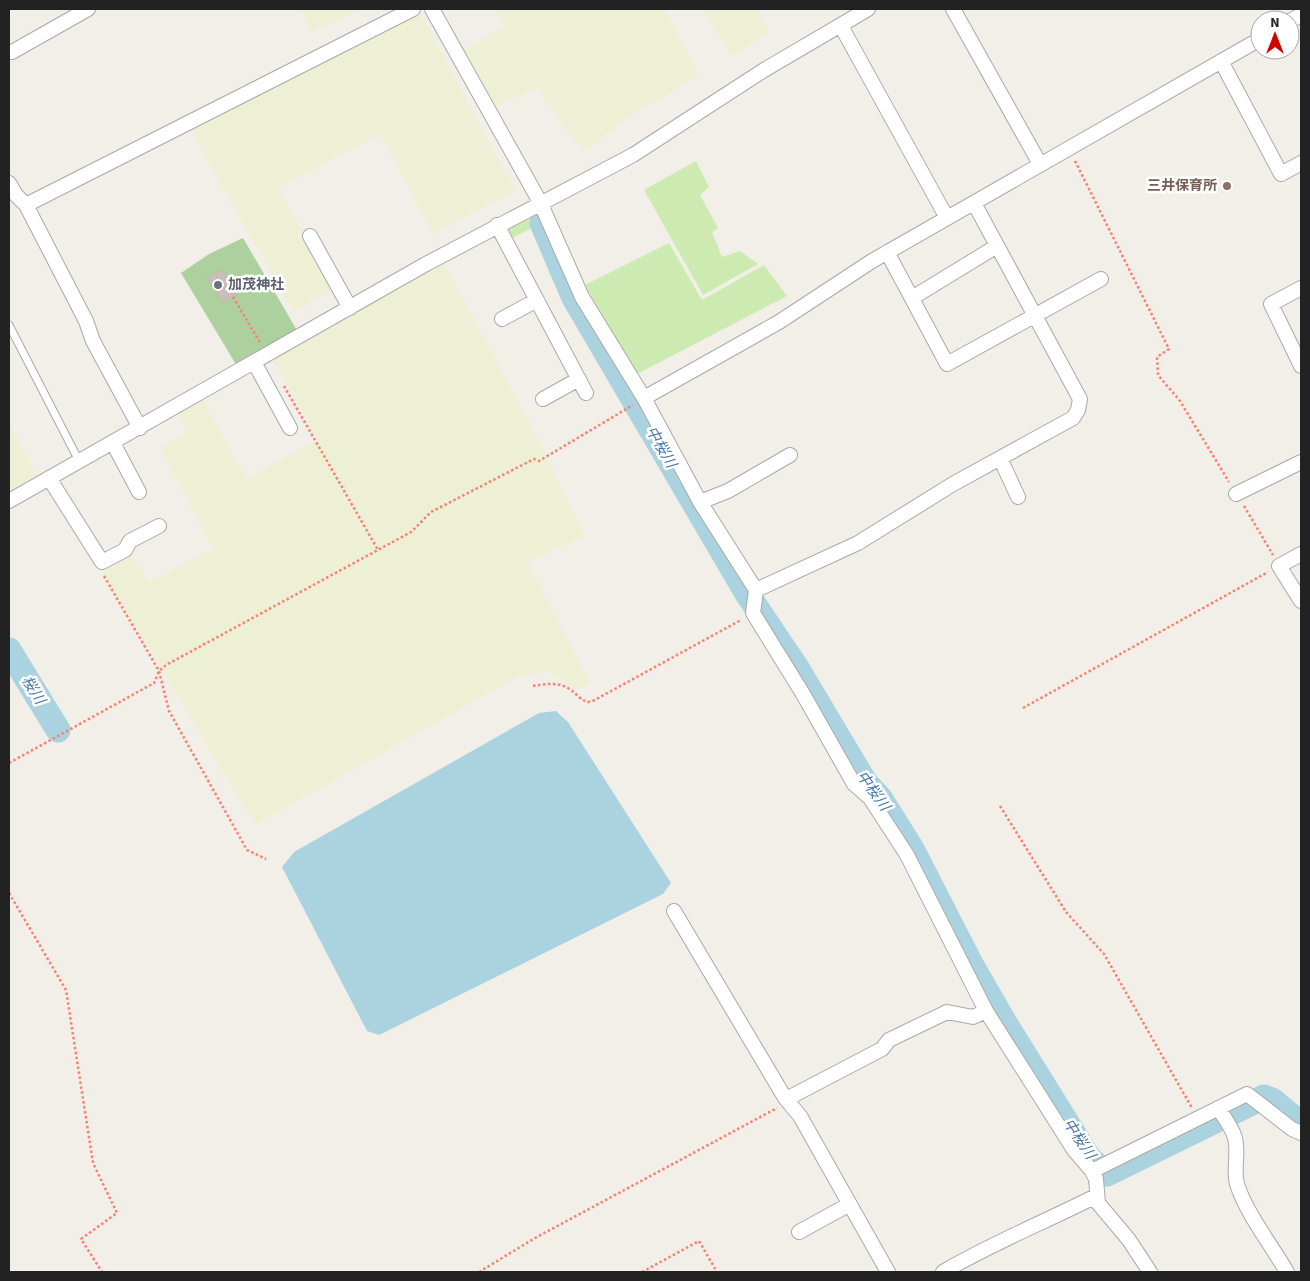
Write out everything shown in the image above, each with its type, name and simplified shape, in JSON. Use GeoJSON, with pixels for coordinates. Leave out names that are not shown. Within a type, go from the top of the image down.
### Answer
{"type":"FeatureCollection","features":[{"type":"Feature","properties":{"kind":"street"},"geometry":{"type":"LineString","coordinates":[[12,52],[66,14],[88,9]]}},
{"type":"Feature","properties":{"kind":"street"},"geometry":{"type":"LineString","coordinates":[[26,205],[413,9]]}},
{"type":"Feature","properties":{"kind":"street"},"geometry":{"type":"LineString","coordinates":[[432,9],[540,202],[582,297],[639,401],[700,502],[854,784],[870,798],[906,855],[986,1011],[1074,1150],[1097,1168]]}},
{"type":"Feature","properties":{"kind":"street"},"geometry":{"type":"LineString","coordinates":[[9,501],[497,225],[633,154],[764,70],[868,9]]}},
{"type":"Feature","properties":{"kind":"street"},"geometry":{"type":"LineString","coordinates":[[953,9],[1040,164]]}},
{"type":"Feature","properties":{"kind":"street"},"geometry":{"type":"LineString","coordinates":[[841,26],[946,218]]}},
{"type":"Feature","properties":{"kind":"street"},"geometry":{"type":"LineString","coordinates":[[639,401],[778,322],[887,252],[1250,45]]}},
{"type":"Feature","properties":{"kind":"street"},"geometry":{"type":"LineString","coordinates":[[1221,61],[1281,174],[1301,163]]}},
{"type":"Feature","properties":{"kind":"street"},"geometry":{"type":"LineString","coordinates":[[9,182],[16,195],[26,205],[86,321],[93,341],[140,428]]}},
{"type":"Feature","properties":{"kind":"street"},"geometry":{"type":"LineString","coordinates":[[754,602],[858,543],[953,484],[1073,418],[1078,410],[1080,398],[974,203]]}},
{"type":"Feature","properties":{"kind":"street"},"geometry":{"type":"LineString","coordinates":[[497,225],[586,393]]}},
{"type":"Feature","properties":{"kind":"street"},"geometry":{"type":"LineString","coordinates":[[310,236],[350,308]]}},
{"type":"Feature","properties":{"kind":"street"},"geometry":{"type":"LineString","coordinates":[[912,298],[997,246]]}},
{"type":"Feature","properties":{"kind":"street"},"geometry":{"type":"LineString","coordinates":[[887,252],[947,364],[1101,279]]}},
{"type":"Feature","properties":{"kind":"street"},"geometry":{"type":"LineString","coordinates":[[1301,288],[1271,304],[1301,366]]}},
{"type":"Feature","properties":{"kind":"street"},"geometry":{"type":"LineString","coordinates":[[502,319],[537,300]]}},
{"type":"Feature","properties":{"kind":"street"},"geometry":{"type":"LineString","coordinates":[[254,362],[290,428]]}},
{"type":"Feature","properties":{"kind":"street"},"geometry":{"type":"LineString","coordinates":[[543,400],[579,379]]}},
{"type":"Feature","properties":{"kind":"street"},"geometry":{"type":"LineString","coordinates":[[113,443],[139,492]]}},
{"type":"Feature","properties":{"kind":"street"},"geometry":{"type":"LineString","coordinates":[[700,502],[728,491],[790,455]]}},
{"type":"Feature","properties":{"kind":"street"},"geometry":{"type":"LineString","coordinates":[[1000,458],[1018,497]]}},
{"type":"Feature","properties":{"kind":"street"},"geometry":{"type":"LineString","coordinates":[[1236,494],[1301,462]]}},
{"type":"Feature","properties":{"kind":"street"},"geometry":{"type":"LineString","coordinates":[[49,478],[102,562],[125,550],[130,541],[159,526]]}},
{"type":"Feature","properties":{"kind":"street"},"geometry":{"type":"LineString","coordinates":[[1301,554],[1279,566],[1301,601]]}},
{"type":"Feature","properties":{"kind":"street"},"geometry":{"type":"LineString","coordinates":[[674,911],[788,1102],[800,1116],[888,1272]]}},
{"type":"Feature","properties":{"kind":"street"},"geometry":{"type":"LineString","coordinates":[[788,1102],[792,1096],[882,1049],[889,1040],[946,1012],[973,1017],[986,1011]]}},
{"type":"Feature","properties":{"kind":"street"},"geometry":{"type":"LineString","coordinates":[[1097,1168],[1198,1118],[1221,1112],[1247,1094],[1292,1129],[1301,1133]]}},
{"type":"Feature","properties":{"kind":"street"},"geometry":{"type":"LineString","coordinates":[[1221,1112],[1236,1140],[1234,1164],[1237,1185],[1248,1208],[1287,1272]]}},
{"type":"Feature","properties":{"kind":"street"},"geometry":{"type":"LineString","coordinates":[[1097,1168],[1096,1196],[1098,1203],[1129,1240],[1150,1272]]}},
{"type":"Feature","properties":{"kind":"street"},"geometry":{"type":"LineString","coordinates":[[943,1272],[973,1254],[1030,1230],[1096,1196]]}},
{"type":"Feature","properties":{"kind":"street"},"geometry":{"type":"LineString","coordinates":[[799,1232],[850,1204]]}},
{"type":"Feature","properties":{"kind":"lane"},"geometry":{"type":"LineString","coordinates":[[9,325],[79,461]]}},
{"type":"Feature","properties":{"kind":"path"},"geometry":{"type":"LineString","coordinates":[[1023,708],[1279,566],[1180,401],[1158,375],[1157,357],[1169,349],[1069,148]]}},
{"type":"Feature","properties":{"kind":"path"},"geometry":{"type":"LineString","coordinates":[[233,297],[267,355]]}},
{"type":"Feature","properties":{"kind":"path"},"geometry":{"type":"LineString","coordinates":[[283,383],[378,550]]}},
{"type":"Feature","properties":{"kind":"path"},"geometry":{"type":"LineString","coordinates":[[9,763],[154,683],[159,671],[411,532],[431,512],[534,459],[539,461],[639,401]]}},
{"type":"Feature","properties":{"kind":"path"},"geometry":{"type":"LineString","coordinates":[[102,562],[101,572],[159,671],[169,711],[248,850],[266,859]]}},
{"type":"Feature","properties":{"kind":"path"},"geometry":{"type":"LineString","coordinates":[[533,686],[558,684],[569,688],[586,702],[591,702],[754,602]]}},
{"type":"Feature","properties":{"kind":"path"},"geometry":{"type":"LineString","coordinates":[[1000,806],[1066,912],[1104,954],[1198,1118]]}},
{"type":"Feature","properties":{"kind":"path"},"geometry":{"type":"LineString","coordinates":[[9,893],[66,990],[93,1163],[117,1212],[81,1239],[102,1272]]}},
{"type":"Feature","properties":{"kind":"path"},"geometry":{"type":"LineString","coordinates":[[479,1272],[535,1238],[788,1102]]}},
{"type":"Feature","properties":{"kind":"path"},"geometry":{"type":"LineString","coordinates":[[642,1272],[699,1241],[717,1272]]}},
{"type":"Feature","properties":{"kind":"green space"},"geometry":{"type":"Polygon","coordinates":[[[301,9],[361,9],[312,32],[301,9]]]}},
{"type":"Feature","properties":{"kind":"green space"},"geometry":{"type":"Polygon","coordinates":[[[496,9],[665,9],[699,75],[630,116],[583,153],[536,88],[496,107],[464,50],[504,26],[496,9]]]}},
{"type":"Feature","properties":{"kind":"green space"},"geometry":{"type":"Polygon","coordinates":[[[702,9],[757,9],[770,33],[731,55],[702,9]]]}},
{"type":"Feature","properties":{"kind":"green space"},"geometry":{"type":"Polygon","coordinates":[[[420,12],[516,191],[433,234],[380,134],[279,188],[333,290],[293,312],[190,129],[420,12]]]}},
{"type":"Feature","properties":{"kind":"green space"},"geometry":{"type":"Polygon","coordinates":[[[696,161],[709,187],[700,195],[718,228],[712,232],[722,257],[740,251],[758,264],[703,295],[644,190],[696,161]]]}},
{"type":"Feature","properties":{"kind":"green space"},"geometry":{"type":"Polygon","coordinates":[[[532,211],[538,225],[510,239],[503,226],[532,211]]]}},
{"type":"Feature","properties":{"kind":"green space"},"geometry":{"type":"Polygon","coordinates":[[[243,238],[298,332],[237,366],[181,273],[209,254],[243,238]]]}},
{"type":"Feature","properties":{"kind":"green space"},"geometry":{"type":"Polygon","coordinates":[[[669,243],[702,300],[764,265],[787,296],[637,374],[585,285],[669,243]]]}},
{"type":"Feature","properties":{"kind":"green space"},"geometry":{"type":"Polygon","coordinates":[[[442,259],[537,437],[585,536],[528,562],[590,683],[576,690],[550,671],[519,676],[255,825],[103,572],[130,556],[150,582],[213,548],[160,448],[186,433],[177,410],[201,397],[246,478],[318,440],[272,358],[442,259]]]}},
{"type":"Feature","properties":{"kind":"green space"},"geometry":{"type":"Polygon","coordinates":[[[9,422],[37,475],[9,491],[9,422]]]}},
{"type":"Feature","properties":{"kind":"water"},"geometry":{"type":"Polygon","coordinates":[[[556,711],[568,722],[671,883],[663,894],[379,1035],[367,1031],[282,867],[294,852],[539,713],[556,711]]]}},
{"type":"Feature","properties":{"kind":"building","name":"加茂神社"},"geometry":{"type":"Polygon","coordinates":[[[222,269],[237,295],[223,303],[207,278],[222,269]]]}},
{"type":"Feature","properties":{"kind":"waterway","name":"中桜川"},"geometry":{"type":"LineString","coordinates":[[542,223],[574,298],[746,592],[797,668],[865,782],[880,798],[912,849],[971,964],[1005,1023],[1089,1158],[1107,1174],[1264,1097],[1272,1100],[1301,1124]]}},
{"type":"Feature","properties":{"kind":"waterway","name":"桜川"},"geometry":{"type":"LineString","coordinates":[[9,650],[58,730]]}},
{"type":"Feature","properties":{"kind":"place","name":"三井保育所"},"geometry":{"type":"Point","coordinates":[1227,186]}},
{"type":"Feature","properties":{"kind":"place","name":"加茂神社"},"geometry":{"type":"Point","coordinates":[218,285]}}]}
